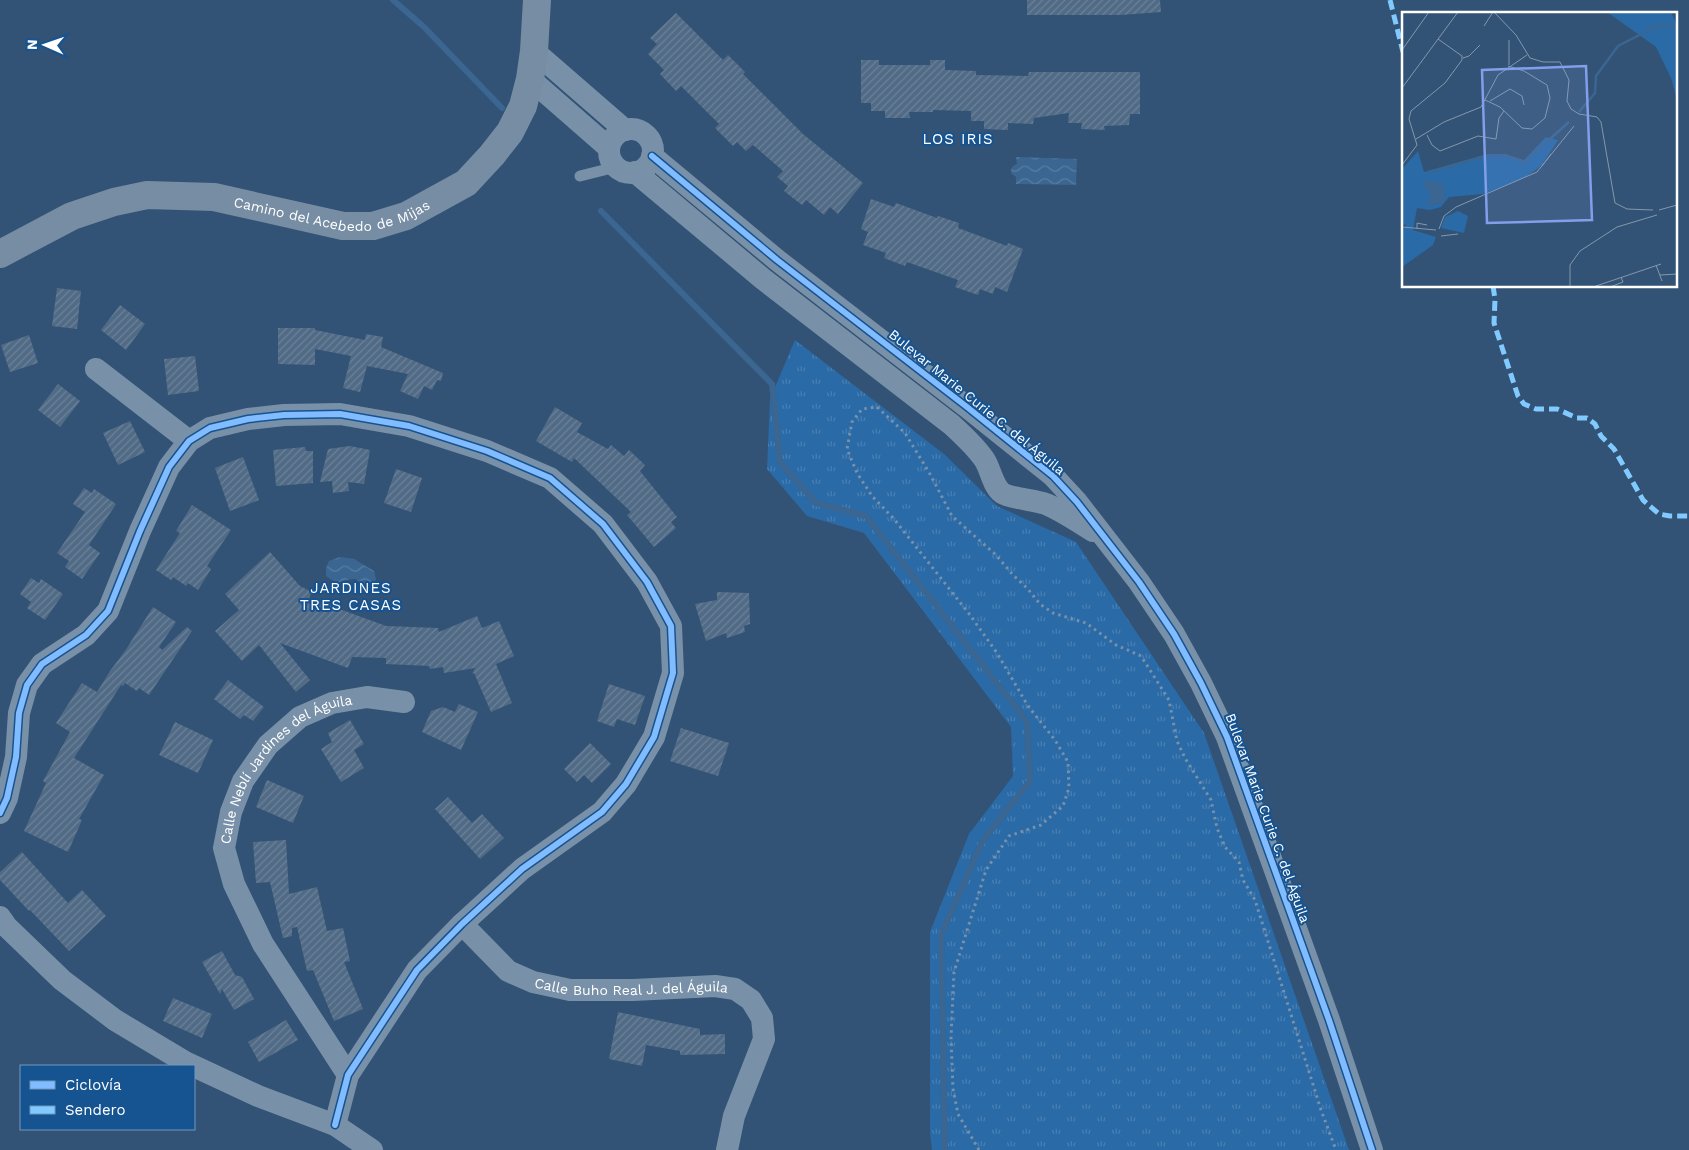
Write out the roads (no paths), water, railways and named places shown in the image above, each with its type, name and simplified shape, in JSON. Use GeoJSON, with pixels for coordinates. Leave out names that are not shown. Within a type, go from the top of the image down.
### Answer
{"type":"FeatureCollection","features":[{"type":"Feature","properties":{"kind":"street","name":"Camino del Acebedo de Mijas"},"geometry":{"type":"LineString","coordinates":[[0,254],[72,216],[114,202],[147,195],[214,197],[343,226],[373,226],[406,216],[466,183],[510,132],[523,106],[530,79],[534,51],[536,0]]}},
{"type":"Feature","properties":{"kind":"street"},"geometry":{"type":"LineString","coordinates":[[534,51],[625,130]]}},
{"type":"Feature","properties":{"kind":"street","name":"Bulevar Marie Curie C. del Águila"},"geometry":{"type":"LineString","coordinates":[[530,79],[620,163],[966,437],[985,460],[993,480],[1002,493],[1048,505],[1104,539]]}},
{"type":"Feature","properties":{"kind":"street"},"geometry":{"type":"LineString","coordinates":[[634,129],[646,136],[651,142],[652,156],[644,169],[620,163],[615,136],[625,130],[634,129]]}},
{"type":"Feature","properties":{"kind":"street","name":"Bulevar Marie Curie C. del Águila"},"geometry":{"type":"LineString","coordinates":[[652,156],[776,260],[967,407],[1053,476],[1077,502],[1104,539],[1140,582],[1174,634],[1202,683],[1228,737],[1372,1150]]}},
{"type":"Feature","properties":{"kind":"street"},"geometry":{"type":"LineString","coordinates":[[96,369],[189,441]]}},
{"type":"Feature","properties":{"kind":"street"},"geometry":{"type":"LineString","coordinates":[[0,813],[7,798],[16,757],[20,713],[27,685],[42,664],[86,635],[108,611],[168,468],[189,441],[210,428],[248,419],[284,414],[340,414],[409,426],[487,451],[550,478],[603,524],[651,589],[671,626],[673,673],[654,737],[626,784],[602,812],[522,869],[462,924],[417,970],[348,1075],[335,1125]]}},
{"type":"Feature","properties":{"kind":"street","name":"Bulevar Marie Curie C. del Águila"},"geometry":{"type":"LineString","coordinates":[[993,480],[1001,457],[1015,451],[1027,455],[1036,475],[1034,484],[1025,494],[1014,496]]}},
{"type":"Feature","properties":{"kind":"street","name":"Calle Neblí Jardines del Águila"},"geometry":{"type":"LineString","coordinates":[[348,1075],[263,944],[234,884],[224,848],[231,812],[243,781],[268,745],[300,717],[332,703],[367,697],[404,702]]}},
{"type":"Feature","properties":{"kind":"street"},"geometry":{"type":"LineString","coordinates":[[0,917],[7,927],[62,980],[115,1020],[191,1065]]}},
{"type":"Feature","properties":{"kind":"street","name":"Calle Buho Real J. del Águila"},"geometry":{"type":"LineString","coordinates":[[462,924],[508,971],[534,982],[570,990],[633,990],[715,986],[735,989],[751,1000],[762,1018],[764,1039],[734,1116],[727,1150]]}},
{"type":"Feature","properties":{"kind":"street"},"geometry":{"type":"LineString","coordinates":[[195,1067],[258,1096],[335,1125],[372,1150]]}},
{"type":"Feature","properties":{"kind":"lane"},"geometry":{"type":"LineString","coordinates":[[580,176],[620,163]]}},
{"type":"Feature","properties":{"kind":"water"},"geometry":{"type":"Polygon","coordinates":[[[1016,157],[1077,159],[1076,185],[1016,184],[1016,177],[1011,173],[1011,170],[1017,164],[1016,157]]]}},
{"type":"Feature","properties":{"kind":"water"},"geometry":{"type":"Polygon","coordinates":[[[340,557],[354,559],[374,571],[376,579],[374,584],[364,585],[356,579],[339,582],[331,580],[326,576],[326,568],[329,561],[340,557]]]}},
{"type":"Feature","properties":{"kind":"waterway"},"geometry":{"type":"LineString","coordinates":[[393,0],[424,27],[502,108]]}},
{"type":"Feature","properties":{"kind":"waterway"},"geometry":{"type":"LineString","coordinates":[[601,211],[772,384],[780,462],[816,503],[866,516],[1027,722],[1030,781],[983,840],[941,935],[945,1150]]}},
{"type":"Feature","properties":{"kind":"district","name":"LOS IRIS"},"geometry":{"type":"Point","coordinates":[958,139]}},
{"type":"Feature","properties":{"kind":"district","name":"JARDINES TRES CASAS"},"geometry":{"type":"Point","coordinates":[351,596]}}]}
